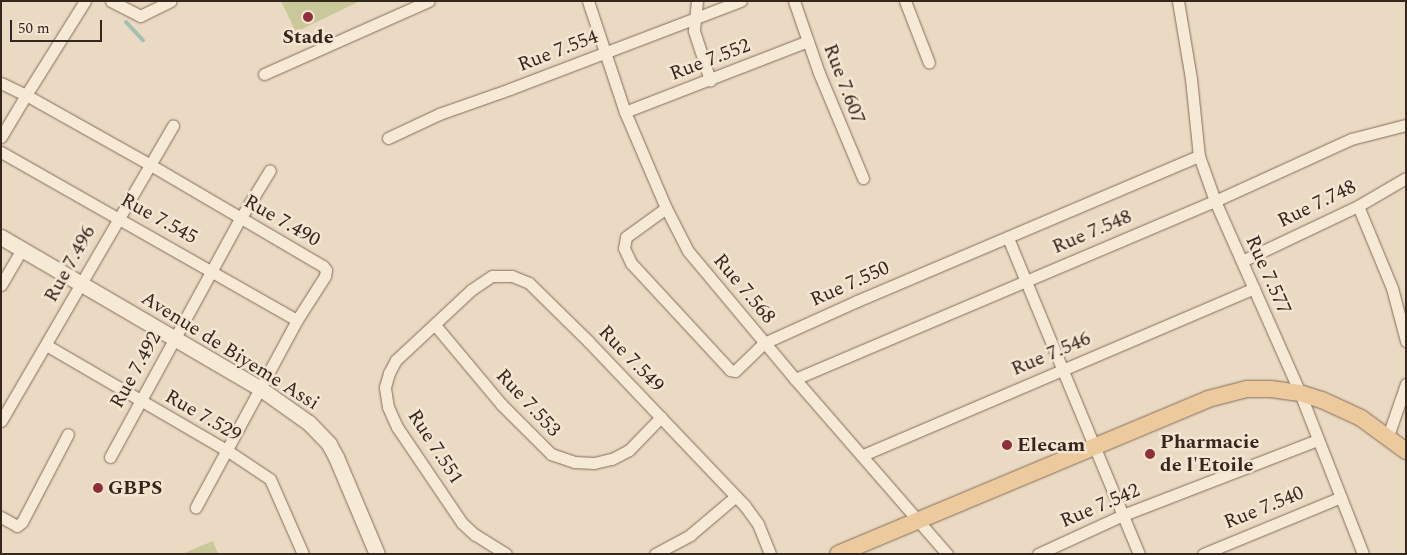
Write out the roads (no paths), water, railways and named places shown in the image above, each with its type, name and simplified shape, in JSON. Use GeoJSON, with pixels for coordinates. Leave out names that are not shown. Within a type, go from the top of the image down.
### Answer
{"type":"FeatureCollection","features":[{"type":"Feature","properties":{"kind":"main road","name":"Avenue de Biyeme Assi"},"geometry":{"type":"LineString","coordinates":[[1,237],[175,338],[261,390],[310,423],[330,444],[377,554]]}},
{"type":"Feature","properties":{"kind":"main road"},"geometry":{"type":"LineString","coordinates":[[838,554],[1093,446],[1226,393],[1247,389],[1271,388],[1300,393],[1361,418],[1406,451]]}},
{"type":"Feature","properties":{"kind":"street"},"geometry":{"type":"LineString","coordinates":[[1,138],[85,1]]}},
{"type":"Feature","properties":{"kind":"street"},"geometry":{"type":"LineString","coordinates":[[111,1],[140,16],[171,1]]}},
{"type":"Feature","properties":{"kind":"street"},"geometry":{"type":"LineString","coordinates":[[264,74],[429,1]]}},
{"type":"Feature","properties":{"kind":"street","name":"Rue 7.568"},"geometry":{"type":"LineString","coordinates":[[588,1],[604,54],[625,112],[666,208],[688,251],[795,380],[863,454],[947,554]]}},
{"type":"Feature","properties":{"kind":"street"},"geometry":{"type":"LineString","coordinates":[[697,1],[694,31],[710,80]]}},
{"type":"Feature","properties":{"kind":"street","name":"Rue 7.554"},"geometry":{"type":"LineString","coordinates":[[388,138],[462,105],[604,54],[741,1]]}},
{"type":"Feature","properties":{"kind":"street","name":"Rue 7.607"},"geometry":{"type":"LineString","coordinates":[[794,1],[808,42],[863,178]]}},
{"type":"Feature","properties":{"kind":"street"},"geometry":{"type":"LineString","coordinates":[[905,1],[928,63]]}},
{"type":"Feature","properties":{"kind":"street","name":"Rue 7.577"},"geometry":{"type":"LineString","coordinates":[[1178,1],[1191,79],[1199,156],[1215,201],[1300,393],[1363,554]]}},
{"type":"Feature","properties":{"kind":"street","name":"Rue 7.552"},"geometry":{"type":"LineString","coordinates":[[625,112],[808,42]]}},
{"type":"Feature","properties":{"kind":"street","name":"Rue 7.490"},"geometry":{"type":"LineString","coordinates":[[1,83],[149,164],[323,266],[326,270],[325,276],[297,320],[261,390],[196,507]]}},
{"type":"Feature","properties":{"kind":"street","name":"Rue 7.496"},"geometry":{"type":"LineString","coordinates":[[1,421],[173,125]]}},
{"type":"Feature","properties":{"kind":"street","name":"Rue 7.548"},"geometry":{"type":"LineString","coordinates":[[795,380],[1215,201],[1351,140],[1406,125]]}},
{"type":"Feature","properties":{"kind":"street","name":"Rue 7.545"},"geometry":{"type":"LineString","coordinates":[[1,152],[297,320]]}},
{"type":"Feature","properties":{"kind":"street","name":"Rue 7.550"},"geometry":{"type":"LineString","coordinates":[[666,208],[626,237],[624,248],[631,263],[732,371],[735,371],[764,343],[857,301],[1199,156]]}},
{"type":"Feature","properties":{"kind":"street","name":"Rue 7.492"},"geometry":{"type":"LineString","coordinates":[[110,457],[240,219],[270,170]]}},
{"type":"Feature","properties":{"kind":"street","name":"Rue 7.748"},"geometry":{"type":"LineString","coordinates":[[1242,261],[1358,206],[1406,178]]}},
{"type":"Feature","properties":{"kind":"street"},"geometry":{"type":"LineString","coordinates":[[1358,206],[1392,288],[1406,341]]}},
{"type":"Feature","properties":{"kind":"street"},"geometry":{"type":"LineString","coordinates":[[1008,238],[1139,554]]}},
{"type":"Feature","properties":{"kind":"street"},"geometry":{"type":"LineString","coordinates":[[1,284],[22,249]]}},
{"type":"Feature","properties":{"kind":"street","name":"Rue 7.549"},"geometry":{"type":"LineString","coordinates":[[435,325],[471,290],[492,276],[512,276],[529,283],[661,417],[735,497],[758,524],[770,554]]}},
{"type":"Feature","properties":{"kind":"street","name":"Rue 7.546"},"geometry":{"type":"LineString","coordinates":[[863,454],[1254,288]]}},
{"type":"Feature","properties":{"kind":"street","name":"Rue 7.553"},"geometry":{"type":"LineString","coordinates":[[435,325],[501,404],[551,454],[574,462],[594,463],[612,459],[629,450],[661,417]]}},
{"type":"Feature","properties":{"kind":"street","name":"Rue 7.551"},"geometry":{"type":"LineString","coordinates":[[435,325],[396,360],[389,373],[385,387],[388,408],[397,427],[462,523],[475,535],[506,554]]}},
{"type":"Feature","properties":{"kind":"street","name":"Rue 7.529"},"geometry":{"type":"LineString","coordinates":[[46,345],[228,451],[270,479],[303,554]]}},
{"type":"Feature","properties":{"kind":"street"},"geometry":{"type":"LineString","coordinates":[[1388,436],[1403,398],[1406,384]]}},
{"type":"Feature","properties":{"kind":"street"},"geometry":{"type":"LineString","coordinates":[[1,518],[17,526],[22,522],[68,434]]}},
{"type":"Feature","properties":{"kind":"street","name":"Rue 7.542"},"geometry":{"type":"LineString","coordinates":[[1038,554],[1123,515],[1317,440]]}},
{"type":"Feature","properties":{"kind":"street"},"geometry":{"type":"LineString","coordinates":[[655,554],[690,535],[735,497]]}},
{"type":"Feature","properties":{"kind":"street","name":"Rue 7.540"},"geometry":{"type":"LineString","coordinates":[[1202,554],[1341,497]]}},
{"type":"Feature","properties":{"kind":"waterway"},"geometry":{"type":"LineString","coordinates":[[126,22],[143,40]]}},
{"type":"Feature","properties":{"kind":"place","name":"Stade"},"geometry":{"type":"Point","coordinates":[308,17]}},
{"type":"Feature","properties":{"kind":"place","name":"Elecam"},"geometry":{"type":"Point","coordinates":[1007,445]}},
{"type":"Feature","properties":{"kind":"place","name":"Pharmacie de l'Etoile"},"geometry":{"type":"Point","coordinates":[1150,454]}},
{"type":"Feature","properties":{"kind":"place","name":"GBPS"},"geometry":{"type":"Point","coordinates":[98,488]}}]}
